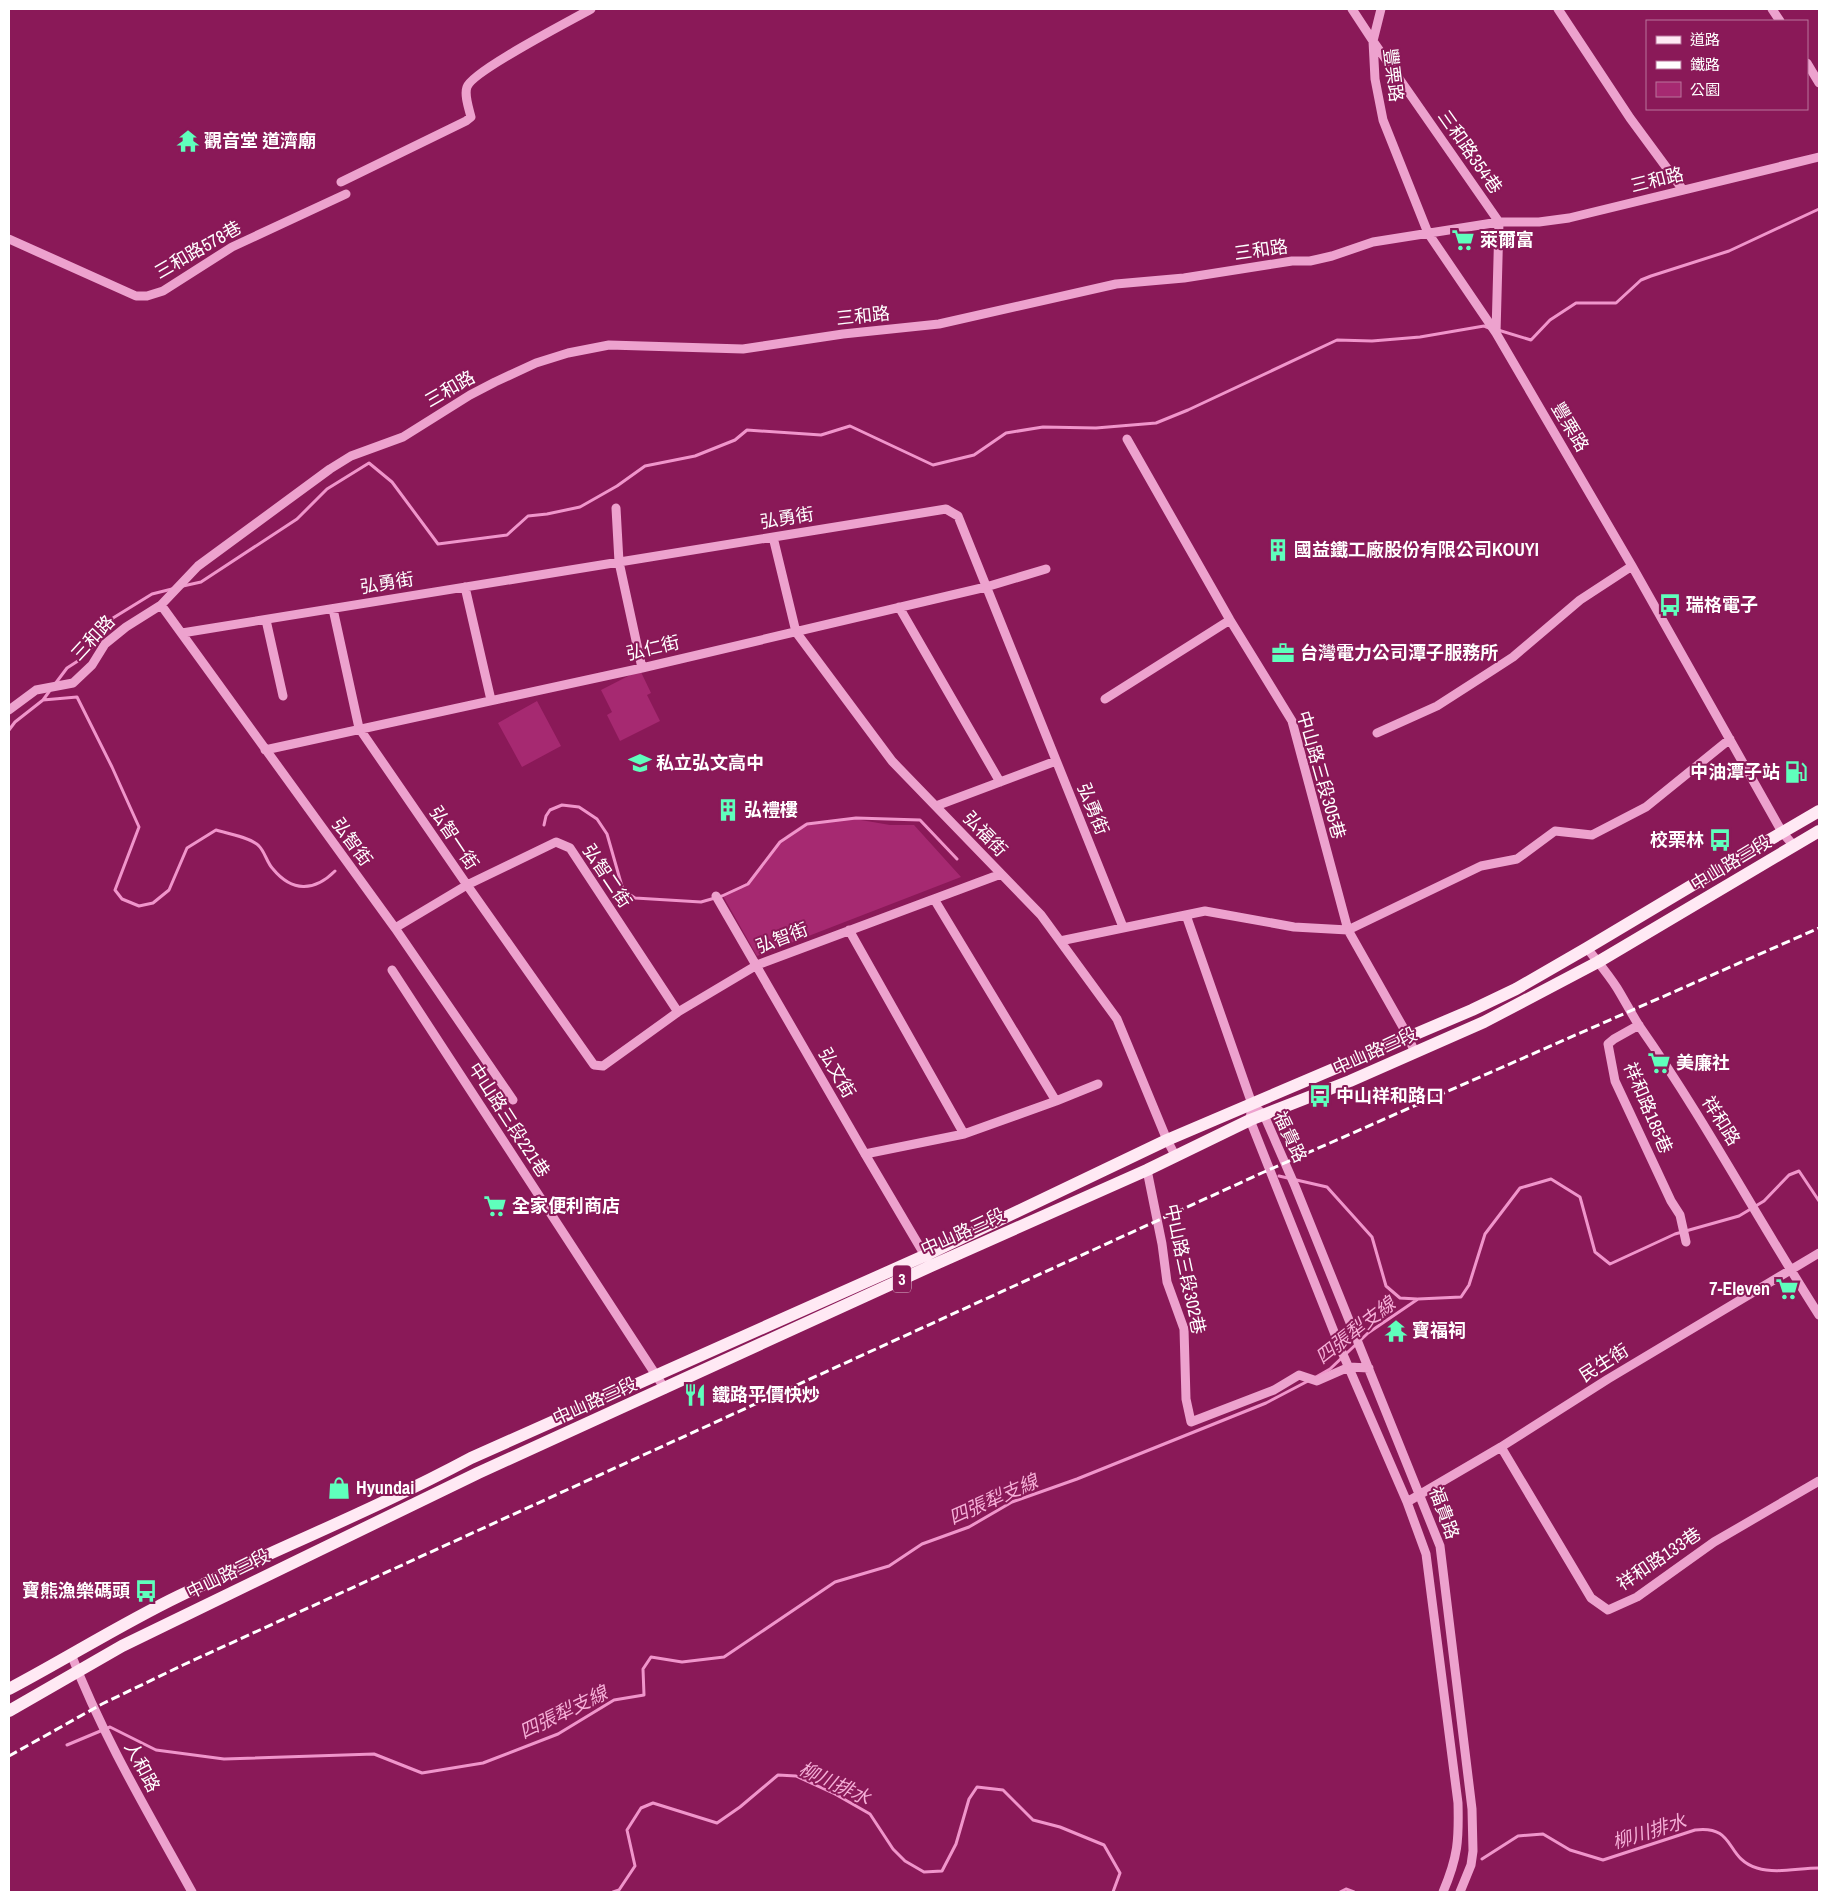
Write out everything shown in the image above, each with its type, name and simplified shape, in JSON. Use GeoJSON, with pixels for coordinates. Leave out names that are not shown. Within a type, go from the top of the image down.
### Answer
{"type":"FeatureCollection","features":[{"type":"Feature","properties":{"kind":"main road","name":"中山路三段"},"geometry":{"type":"LineString","coordinates":[[9,1710],[122,1646],[182,1616],[478,1473],[665,1388],[928,1260],[1167,1140],[1472,1010],[1516,989],[1819,811]]}},
{"type":"Feature","properties":{"kind":"main road","name":"中山路三段"},"geometry":{"type":"LineString","coordinates":[[9,1689],[70,1654],[178,1597],[439,1476],[471,1458],[655,1374],[781,1320],[1147,1170],[1250,1120],[1350,1082],[1484,1022],[1598,962],[1819,831]]}},
{"type":"Feature","properties":{"kind":"street"},"geometry":{"type":"LineString","coordinates":[[341,182],[466,121],[471,117],[466,88],[470,81],[504,58],[591,9]]}},
{"type":"Feature","properties":{"kind":"street","name":"三和路354巷"},"geometry":{"type":"LineString","coordinates":[[1352,9],[1499,222],[1496,333]]}},
{"type":"Feature","properties":{"kind":"street","name":"豐栗路"},"geometry":{"type":"LineString","coordinates":[[1381,9],[1373,41],[1375,79],[1383,120],[1428,232],[1496,333],[1632,566],[1782,832],[1794,846]]}},
{"type":"Feature","properties":{"kind":"street"},"geometry":{"type":"LineString","coordinates":[[1558,9],[1630,118],[1683,190]]}},
{"type":"Feature","properties":{"kind":"street"},"geometry":{"type":"LineString","coordinates":[[1772,9],[1779,20]]}},
{"type":"Feature","properties":{"kind":"street"},"geometry":{"type":"LineString","coordinates":[[1808,65],[1819,82]]}},
{"type":"Feature","properties":{"kind":"street","name":"三和路"},"geometry":{"type":"LineString","coordinates":[[9,710],[36,690],[73,683],[92,666],[106,644],[126,626],[161,605],[214,552],[351,456],[403,436],[479,391],[536,363],[568,353],[609,345],[743,349],[843,334],[938,324],[1116,284],[1184,278],[1292,261],[1310,261],[1332,256],[1373,242],[1428,232],[1499,222],[1539,222],[1569,218],[1819,157]]}},
{"type":"Feature","properties":{"kind":"street","name":"三和路578巷"},"geometry":{"type":"LineString","coordinates":[[9,239],[136,296],[147,296],[163,291],[232,247],[346,194]]}},
{"type":"Feature","properties":{"kind":"street","name":"中山路三段305巷"},"geometry":{"type":"LineString","coordinates":[[1127,439],[1230,620],[1292,721],[1348,930],[1408,1036],[1415,1053]]}},
{"type":"Feature","properties":{"kind":"street"},"geometry":{"type":"LineString","coordinates":[[616,508],[619,562],[642,668]]}},
{"type":"Feature","properties":{"kind":"street","name":"弘勇街"},"geometry":{"type":"LineString","coordinates":[[182,633],[946,509],[958,516],[1123,927]]}},
{"type":"Feature","properties":{"kind":"street","name":"弘福街"},"geometry":{"type":"LineString","coordinates":[[773,537],[796,632],[892,761],[1041,916],[1060,941],[1117,1020],[1167,1140],[1176,1157]]}},
{"type":"Feature","properties":{"kind":"street"},"geometry":{"type":"LineString","coordinates":[[1378,733],[1437,706],[1513,657],[1580,600],[1632,566]]}},
{"type":"Feature","properties":{"kind":"street","name":"弘仁街"},"geometry":{"type":"LineString","coordinates":[[265,750],[642,668],[986,587],[1046,569]]}},
{"type":"Feature","properties":{"kind":"street"},"geometry":{"type":"LineString","coordinates":[[465,587],[491,700]]}},
{"type":"Feature","properties":{"kind":"street","name":"弘智街"},"geometry":{"type":"LineString","coordinates":[[161,605],[395,928],[513,1100]]}},
{"type":"Feature","properties":{"kind":"street","name":"弘智一街"},"geometry":{"type":"LineString","coordinates":[[333,608],[360,728],[467,885],[594,1065]]}},
{"type":"Feature","properties":{"kind":"street"},"geometry":{"type":"LineString","coordinates":[[899,608],[1000,782]]}},
{"type":"Feature","properties":{"kind":"street"},"geometry":{"type":"LineString","coordinates":[[266,620],[283,696]]}},
{"type":"Feature","properties":{"kind":"street"},"geometry":{"type":"LineString","coordinates":[[1105,699],[1230,620]]}},
{"type":"Feature","properties":{"kind":"street"},"geometry":{"type":"LineString","coordinates":[[1060,941],[1205,911],[1294,927],[1348,930],[1481,866],[1517,859],[1555,832],[1592,835],[1646,807],[1730,739]]}},
{"type":"Feature","properties":{"kind":"street"},"geometry":{"type":"LineString","coordinates":[[936,806],[1056,761]]}},
{"type":"Feature","properties":{"kind":"street","name":"弘智二街"},"geometry":{"type":"LineString","coordinates":[[395,928],[467,885],[556,842],[570,848],[678,1012]]}},
{"type":"Feature","properties":{"kind":"street","name":"弘智街"},"geometry":{"type":"LineString","coordinates":[[594,1065],[603,1066],[678,1012],[757,964],[1001,874]]}},
{"type":"Feature","properties":{"kind":"street","name":"弘文街"},"geometry":{"type":"LineString","coordinates":[[716,896],[928,1260]]}},
{"type":"Feature","properties":{"kind":"street"},"geometry":{"type":"LineString","coordinates":[[934,900],[1056,1101]]}},
{"type":"Feature","properties":{"kind":"street"},"geometry":{"type":"LineString","coordinates":[[1186,915],[1252,1104]]}},
{"type":"Feature","properties":{"kind":"street"},"geometry":{"type":"LineString","coordinates":[[850,930],[964,1134]]}},
{"type":"Feature","properties":{"kind":"street","name":"祥和路"},"geometry":{"type":"LineString","coordinates":[[1587,948],[1618,990],[1639,1026],[1691,1103],[1819,1315]]}},
{"type":"Feature","properties":{"kind":"street","name":"中山路三段221巷"},"geometry":{"type":"LineString","coordinates":[[392,970],[665,1388]]}},
{"type":"Feature","properties":{"kind":"street","name":"祥和路185巷"},"geometry":{"type":"LineString","coordinates":[[1639,1026],[1608,1044],[1611,1064],[1615,1081],[1671,1201],[1680,1215],[1686,1242]]}},
{"type":"Feature","properties":{"kind":"street"},"geometry":{"type":"LineString","coordinates":[[865,1154],[964,1134],[1098,1084]]}},
{"type":"Feature","properties":{"kind":"street","name":"福貴路"},"geometry":{"type":"LineString","coordinates":[[1252,1104],[1264,1115],[1289,1171],[1440,1546],[1472,1809],[1473,1851],[1471,1865],[1460,1892]]}},
{"type":"Feature","properties":{"kind":"street","name":"福貴路"},"geometry":{"type":"LineString","coordinates":[[1252,1104],[1250,1120],[1349,1368],[1407,1502],[1426,1554],[1458,1803],[1458,1840],[1453,1869],[1443,1892]]}},
{"type":"Feature","properties":{"kind":"street","name":"中山路三段302巷"},"geometry":{"type":"LineString","coordinates":[[1147,1170],[1162,1244],[1167,1282],[1184,1329],[1186,1399],[1191,1422],[1274,1390],[1299,1375],[1317,1381],[1349,1368],[1369,1368]]}},
{"type":"Feature","properties":{"kind":"street","name":"民生街"},"geometry":{"type":"LineString","coordinates":[[1407,1502],[1501,1447],[1608,1379],[1819,1253]]}},
{"type":"Feature","properties":{"kind":"street","name":"祥和路133巷"},"geometry":{"type":"LineString","coordinates":[[1501,1447],[1591,1598],[1608,1610],[1637,1597],[1714,1542],[1819,1481]]}},
{"type":"Feature","properties":{"kind":"street","name":"人和路"},"geometry":{"type":"LineString","coordinates":[[70,1654],[83,1687],[107,1736],[192,1892]]}},
{"type":"Feature","properties":{"kind":"green space"},"geometry":{"type":"Polygon","coordinates":[[[640,670],[651,693],[647,695],[660,721],[620,741],[607,715],[612,712],[601,690],[640,670]]]}},
{"type":"Feature","properties":{"kind":"green space"},"geometry":{"type":"Polygon","coordinates":[[[537,701],[561,746],[522,767],[498,723],[537,701]]]}},
{"type":"Feature","properties":{"kind":"green space"},"geometry":{"type":"Polygon","coordinates":[[[855,819],[890,825],[914,825],[961,877],[757,956],[723,896],[748,882],[787,835],[805,823],[855,819]]]}},
{"type":"Feature","properties":{"kind":"waterway"},"geometry":{"type":"LineString","coordinates":[[1498,330],[1531,340],[1550,320],[1576,303],[1616,303],[1641,280],[1729,251],[1819,209]]}},
{"type":"Feature","properties":{"kind":"waterway"},"geometry":{"type":"LineString","coordinates":[[183,586],[201,582],[297,519],[327,489],[369,463],[392,482],[438,544],[507,535],[528,516],[580,507],[617,486],[645,466],[695,456],[735,440],[747,430],[821,435],[850,426],[933,465],[974,455],[1006,433],[1043,427],[1096,428],[1156,423],[1188,410],[1337,340],[1372,341],[1420,337],[1484,326],[1489,328]]}},
{"type":"Feature","properties":{"kind":"waterway"},"geometry":{"type":"LineString","coordinates":[[55,684],[67,668],[81,659],[102,636],[113,618],[152,594],[172,589]]}},
{"type":"Feature","properties":{"kind":"waterway"},"geometry":{"type":"LineString","coordinates":[[43,700],[51,689]]}},
{"type":"Feature","properties":{"kind":"waterway"},"geometry":{"type":"LineString","coordinates":[[9,730],[15,722],[43,700],[77,697],[139,827],[115,890],[122,899],[139,906],[153,903],[169,890],[187,848],[216,830],[256,843],[280,877],[295,885],[311,886],[319,883],[335,871]]}},
{"type":"Feature","properties":{"kind":"waterway"},"geometry":{"type":"LineString","coordinates":[[544,825],[550,810],[562,805],[579,807],[597,819],[607,834],[623,890],[635,898],[701,902],[722,896],[748,884],[780,842],[807,824],[856,818],[920,820],[957,859]]}},
{"type":"Feature","properties":{"kind":"waterway","name":"四張犁支線"},"geometry":{"type":"LineString","coordinates":[[1316,1377],[1330,1369],[1368,1333],[1418,1299],[1461,1297],[1469,1285],[1485,1234],[1520,1188],[1551,1179],[1580,1197],[1595,1252],[1610,1264],[1675,1234],[1739,1216],[1764,1201],[1789,1175],[1799,1171],[1819,1201]]}},
{"type":"Feature","properties":{"kind":"waterway"},"geometry":{"type":"LineString","coordinates":[[1279,1176],[1327,1187],[1372,1237],[1386,1286],[1400,1298],[1417,1299]]}},
{"type":"Feature","properties":{"kind":"waterway","name":"四張犁支線"},"geometry":{"type":"LineString","coordinates":[[67,1745],[110,1727],[156,1750],[224,1759],[374,1754],[422,1773],[483,1763],[558,1734],[614,1700],[644,1695],[643,1669],[651,1657],[682,1662],[724,1657],[835,1582],[889,1566],[922,1544],[969,1527],[1012,1502],[1077,1479],[1266,1403],[1308,1381]]}},
{"type":"Feature","properties":{"kind":"waterway","name":"柳川排水"},"geometry":{"type":"LineString","coordinates":[[613,1892],[619,1890],[635,1866],[627,1830],[641,1808],[653,1803],[717,1823],[740,1807],[778,1775],[796,1776],[835,1794],[870,1814],[893,1849],[905,1861],[924,1872],[942,1871],[956,1844],[969,1799],[977,1787],[1003,1790],[1033,1820],[1060,1827],[1104,1845],[1120,1873],[1113,1892]]}},
{"type":"Feature","properties":{"kind":"waterway","name":"柳川排水"},"geometry":{"type":"LineString","coordinates":[[1482,1859],[1518,1836],[1543,1834],[1570,1850],[1603,1860],[1695,1830],[1708,1830],[1718,1832],[1739,1857],[1757,1868],[1780,1871],[1819,1868]]}},
{"type":"Feature","properties":{"kind":"waterway","name":"柳川排水"},"geometry":{"type":"LineString","coordinates":[[1340,1892],[1346,1889],[1354,1892]]}},
{"type":"Feature","properties":{"kind":"railway"},"geometry":{"type":"LineString","coordinates":[[9,1756],[102,1704],[183,1665],[1264,1172],[1819,928]]}},
{"type":"Feature","properties":{"kind":"place","name":"觀音堂 道濟廟"},"geometry":{"type":"Point","coordinates":[188,141]}},
{"type":"Feature","properties":{"kind":"place","name":"萊爾富"},"geometry":{"type":"Point","coordinates":[1463,240]}},
{"type":"Feature","properties":{"kind":"place","name":"國益鐵工廠股份有限公司KOUYI"},"geometry":{"type":"Point","coordinates":[1278,550]}},
{"type":"Feature","properties":{"kind":"place","name":"瑞格電子"},"geometry":{"type":"Point","coordinates":[1670,605]}},
{"type":"Feature","properties":{"kind":"place","name":"台灣電力公司潭子服務所"},"geometry":{"type":"Point","coordinates":[1283,653]}},
{"type":"Feature","properties":{"kind":"place","name":"私立弘文高中"},"geometry":{"type":"Point","coordinates":[640,763]}},
{"type":"Feature","properties":{"kind":"place","name":"中油潭子站"},"geometry":{"type":"Point","coordinates":[1796,772]}},
{"type":"Feature","properties":{"kind":"place","name":"弘禮樓"},"geometry":{"type":"Point","coordinates":[728,810]}},
{"type":"Feature","properties":{"kind":"place","name":"校栗林"},"geometry":{"type":"Point","coordinates":[1720,840]}},
{"type":"Feature","properties":{"kind":"place","name":"美廉社"},"geometry":{"type":"Point","coordinates":[1659,1063]}},
{"type":"Feature","properties":{"kind":"place","name":"中山祥和路口"},"geometry":{"type":"Point","coordinates":[1320,1096]}},
{"type":"Feature","properties":{"kind":"place","name":"全家便利商店"},"geometry":{"type":"Point","coordinates":[495,1206]}},
{"type":"Feature","properties":{"kind":"place","name":"7-Eleven"},"geometry":{"type":"Point","coordinates":[1787,1289]}},
{"type":"Feature","properties":{"kind":"place","name":"寶福祠"},"geometry":{"type":"Point","coordinates":[1396,1331]}},
{"type":"Feature","properties":{"kind":"place","name":"鐵路平價快炒"},"geometry":{"type":"Point","coordinates":[695,1395]}},
{"type":"Feature","properties":{"kind":"place","name":"Hyundai"},"geometry":{"type":"Point","coordinates":[339,1488]}},
{"type":"Feature","properties":{"kind":"place","name":"寶熊漁樂碼頭"},"geometry":{"type":"Point","coordinates":[146,1591]}}]}
